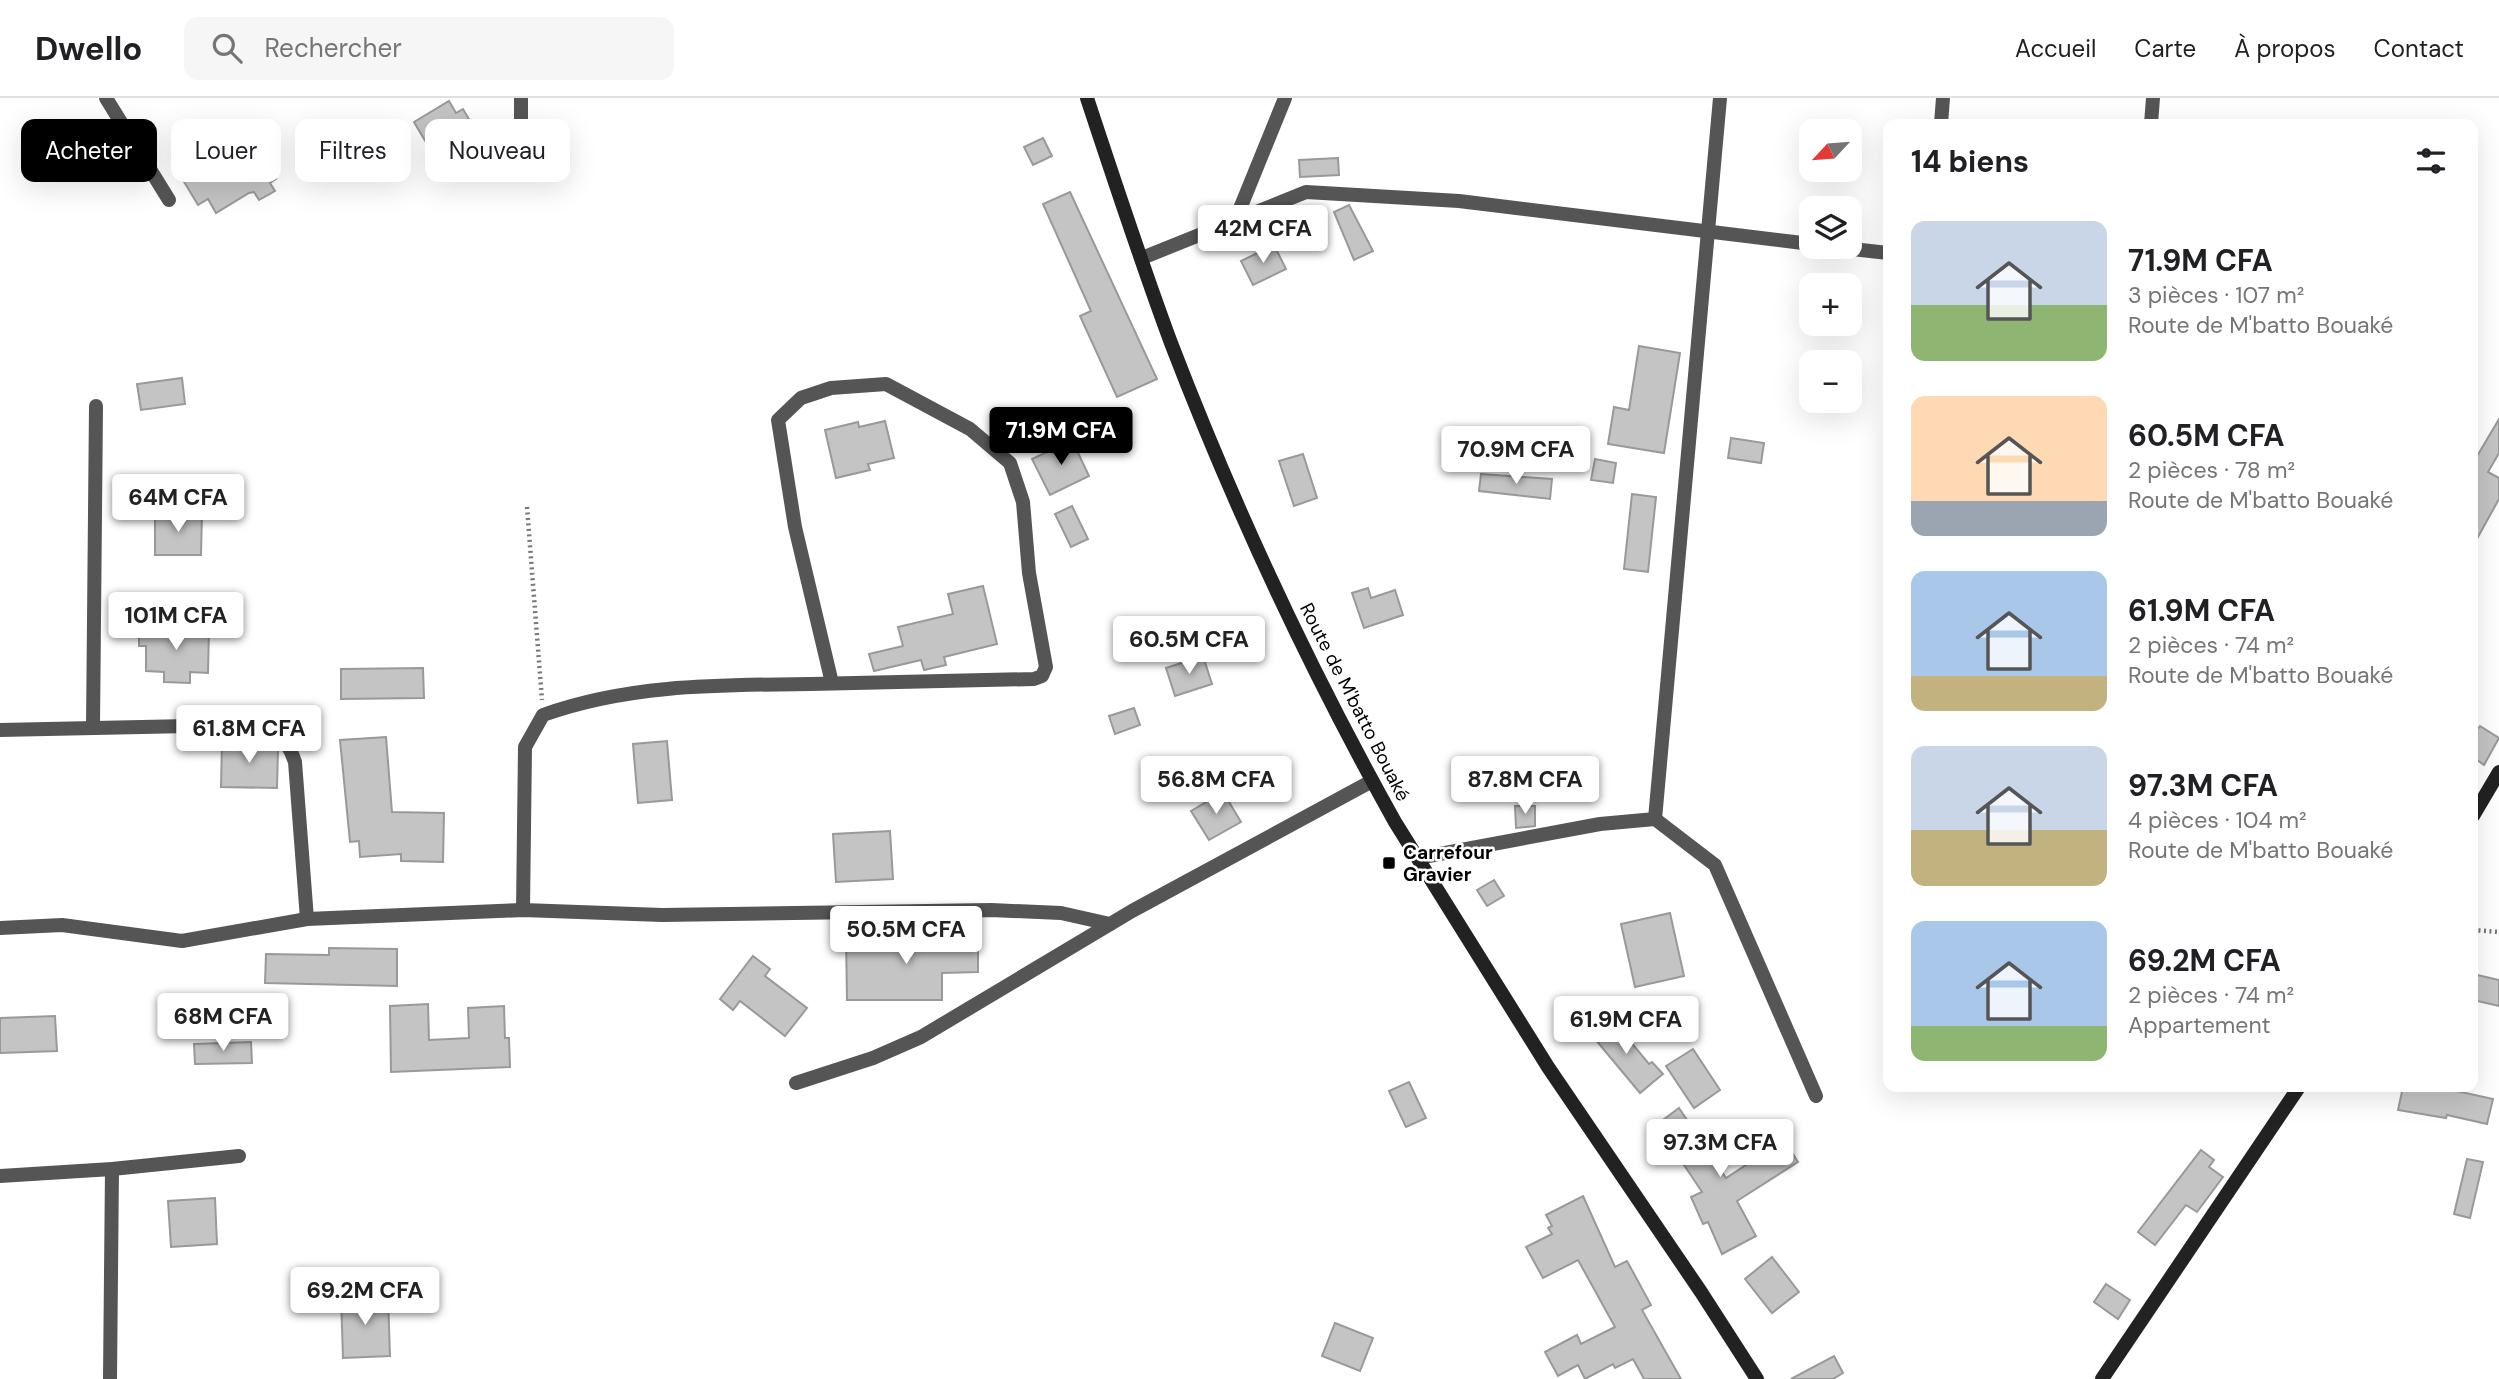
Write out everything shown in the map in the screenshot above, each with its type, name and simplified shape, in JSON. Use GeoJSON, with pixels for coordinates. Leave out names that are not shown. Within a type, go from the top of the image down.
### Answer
{"type":"FeatureCollection","features":[{"type":"Feature","properties":{"kind":"street"},"geometry":{"type":"LineString","coordinates":[[106,98],[169,200]]}},
{"type":"Feature","properties":{"kind":"street"},"geometry":{"type":"LineString","coordinates":[[521,98],[521,119]]}},
{"type":"Feature","properties":{"kind":"street","name":"Route de M'batto Bouaké"},"geometry":{"type":"LineString","coordinates":[[1087,98],[1171,343],[1263,563],[1372,781],[1548,1067],[1702,1292],[1758,1379]]}},
{"type":"Feature","properties":{"kind":"street"},"geometry":{"type":"LineString","coordinates":[[1235,220],[1285,98]]}},
{"type":"Feature","properties":{"kind":"street"},"geometry":{"type":"LineString","coordinates":[[1654,819],[1720,98]]}},
{"type":"Feature","properties":{"kind":"street"},"geometry":{"type":"LineString","coordinates":[[1941,119],[1943,98]]}},
{"type":"Feature","properties":{"kind":"street"},"geometry":{"type":"LineString","coordinates":[[2152,119],[2154,98]]}},
{"type":"Feature","properties":{"kind":"street"},"geometry":{"type":"LineString","coordinates":[[1142,258],[1306,192],[1458,201],[1799,242]]}},
{"type":"Feature","properties":{"kind":"street"},"geometry":{"type":"LineString","coordinates":[[1862,250],[1883,252]]}},
{"type":"Feature","properties":{"kind":"street"},"geometry":{"type":"LineString","coordinates":[[523,910],[525,747],[543,715],[579,702],[685,686],[1034,679],[1042,676],[1046,667],[1029,573],[1023,502],[1010,464],[970,429],[886,384],[831,388],[801,398],[778,420],[795,527],[832,683]]}},
{"type":"Feature","properties":{"kind":"street"},"geometry":{"type":"LineString","coordinates":[[93,727],[96,406]]}},
{"type":"Feature","properties":{"kind":"street"},"geometry":{"type":"LineString","coordinates":[[0,730],[236,725],[264,728],[279,734],[289,746],[295,762],[307,919]]}},
{"type":"Feature","properties":{"kind":"street"},"geometry":{"type":"LineString","coordinates":[[2478,808],[2499,772]]}},
{"type":"Feature","properties":{"kind":"street"},"geometry":{"type":"LineString","coordinates":[[796,1083],[873,1058],[921,1037],[1212,866],[1372,781]]}},
{"type":"Feature","properties":{"kind":"street"},"geometry":{"type":"LineString","coordinates":[[1418,858],[1600,824],[1654,819],[1715,865],[1816,1096]]}},
{"type":"Feature","properties":{"kind":"street"},"geometry":{"type":"LineString","coordinates":[[0,928],[62,925],[182,941],[307,919],[523,910],[662,915],[991,910],[1061,912],[1110,924]]}},
{"type":"Feature","properties":{"kind":"street"},"geometry":{"type":"LineString","coordinates":[[2102,1379],[2296,1092]]}},
{"type":"Feature","properties":{"kind":"street"},"geometry":{"type":"LineString","coordinates":[[0,1177],[239,1156]]}},
{"type":"Feature","properties":{"kind":"street"},"geometry":{"type":"LineString","coordinates":[[110,1379],[112,1169]]}},
{"type":"Feature","properties":{"kind":"path"},"geometry":{"type":"LineString","coordinates":[[527,507],[543,715]]}},
{"type":"Feature","properties":{"kind":"path"},"geometry":{"type":"LineString","coordinates":[[2478,930],[2499,932]]}},
{"type":"Feature","properties":{"kind":"building"},"geometry":{"type":"Polygon","coordinates":[[[449,101],[456,113],[463,109],[469,119],[425,119],[425,141],[414,122],[449,101]]]}},
{"type":"Feature","properties":{"kind":"building"},"geometry":{"type":"Polygon","coordinates":[[[1043,138],[1052,156],[1033,165],[1024,147],[1043,138]]]}},
{"type":"Feature","properties":{"kind":"building"},"geometry":{"type":"Polygon","coordinates":[[[1338,158],[1339,175],[1300,177],[1299,160],[1338,158]]]}},
{"type":"Feature","properties":{"kind":"building"},"geometry":{"type":"Polygon","coordinates":[[[184,182],[272,182],[275,191],[259,200],[254,192],[249,193],[216,213],[208,199],[198,205],[184,182]]]}},
{"type":"Feature","properties":{"kind":"building"},"geometry":{"type":"Polygon","coordinates":[[[1070,192],[1157,379],[1117,397],[1080,316],[1091,311],[1043,204],[1070,192]]]}},
{"type":"Feature","properties":{"kind":"building"},"geometry":{"type":"Polygon","coordinates":[[[1349,205],[1373,251],[1354,260],[1334,212],[1349,205]]]}},
{"type":"Feature","properties":{"kind":"building"},"geometry":{"type":"Polygon","coordinates":[[[1274,245],[1286,269],[1253,285],[1241,261],[1274,245]]]}},
{"type":"Feature","properties":{"kind":"building"},"geometry":{"type":"Polygon","coordinates":[[[1639,346],[1680,353],[1664,453],[1608,444],[1614,407],[1629,410],[1639,346]]]}},
{"type":"Feature","properties":{"kind":"building"},"geometry":{"type":"Polygon","coordinates":[[[182,378],[185,404],[141,410],[137,384],[182,378]]]}},
{"type":"Feature","properties":{"kind":"building"},"geometry":{"type":"Polygon","coordinates":[[[2499,419],[2499,453],[2488,472],[2499,478],[2499,499],[2478,537],[2478,455],[2499,419]]]}},
{"type":"Feature","properties":{"kind":"building"},"geometry":{"type":"Polygon","coordinates":[[[885,421],[894,458],[868,464],[870,470],[836,478],[825,430],[858,422],[859,427],[885,421]]]}},
{"type":"Feature","properties":{"kind":"building"},"geometry":{"type":"Polygon","coordinates":[[[1731,438],[1764,443],[1761,463],[1728,458],[1731,438]]]}},
{"type":"Feature","properties":{"kind":"building"},"geometry":{"type":"Polygon","coordinates":[[[1072,440],[1089,476],[1050,495],[1032,459],[1072,440]]]}},
{"type":"Feature","properties":{"kind":"building"},"geometry":{"type":"Polygon","coordinates":[[[1303,454],[1317,498],[1294,506],[1279,461],[1303,454]]]}},
{"type":"Feature","properties":{"kind":"building"},"geometry":{"type":"Polygon","coordinates":[[[1595,459],[1616,463],[1613,483],[1591,480],[1595,459]]]}},
{"type":"Feature","properties":{"kind":"building"},"geometry":{"type":"Polygon","coordinates":[[[1481,474],[1552,479],[1550,499],[1479,491],[1481,474]]]}},
{"type":"Feature","properties":{"kind":"building"},"geometry":{"type":"Polygon","coordinates":[[[1632,494],[1656,497],[1648,572],[1624,569],[1632,494]]]}},
{"type":"Feature","properties":{"kind":"building"},"geometry":{"type":"Polygon","coordinates":[[[1072,506],[1088,539],[1071,547],[1055,514],[1072,506]]]}},
{"type":"Feature","properties":{"kind":"building"},"geometry":{"type":"Polygon","coordinates":[[[155,513],[202,514],[201,555],[155,555],[155,513]]]}},
{"type":"Feature","properties":{"kind":"building"},"geometry":{"type":"Polygon","coordinates":[[[983,586],[997,644],[944,657],[946,665],[924,670],[921,660],[874,671],[869,654],[903,646],[898,627],[953,614],[948,594],[983,586]]]}},
{"type":"Feature","properties":{"kind":"building"},"geometry":{"type":"Polygon","coordinates":[[[1368,588],[1371,598],[1395,590],[1403,615],[1364,628],[1352,593],[1368,588]]]}},
{"type":"Feature","properties":{"kind":"building"},"geometry":{"type":"Polygon","coordinates":[[[139,627],[209,629],[208,673],[190,672],[190,683],[164,682],[164,672],[146,671],[146,646],[139,646],[139,627]]]}},
{"type":"Feature","properties":{"kind":"building"},"geometry":{"type":"Polygon","coordinates":[[[1203,656],[1212,684],[1175,696],[1166,668],[1203,656]]]}},
{"type":"Feature","properties":{"kind":"building"},"geometry":{"type":"Polygon","coordinates":[[[423,668],[424,698],[341,699],[341,669],[423,668]]]}},
{"type":"Feature","properties":{"kind":"building"},"geometry":{"type":"Polygon","coordinates":[[[1134,708],[1140,725],[1115,734],[1109,716],[1134,708]]]}},
{"type":"Feature","properties":{"kind":"building"},"geometry":{"type":"Polygon","coordinates":[[[2480,726],[2499,738],[2484,765],[2478,761],[2480,726]]]}},
{"type":"Feature","properties":{"kind":"building"},"geometry":{"type":"Polygon","coordinates":[[[386,737],[392,812],[444,813],[443,862],[401,861],[401,854],[360,857],[359,841],[350,842],[340,740],[386,737]]]}},
{"type":"Feature","properties":{"kind":"building"},"geometry":{"type":"Polygon","coordinates":[[[222,741],[274,744],[278,749],[277,788],[221,787],[222,741]]]}},
{"type":"Feature","properties":{"kind":"building"},"geometry":{"type":"Polygon","coordinates":[[[667,741],[672,800],[638,803],[633,744],[667,741]]]}},
{"type":"Feature","properties":{"kind":"building"},"geometry":{"type":"Polygon","coordinates":[[[1489,778],[1492,795],[1472,798],[1469,781],[1489,778]]]}},
{"type":"Feature","properties":{"kind":"building"},"geometry":{"type":"Polygon","coordinates":[[[1223,792],[1241,822],[1209,840],[1191,811],[1223,792]]]}},
{"type":"Feature","properties":{"kind":"building"},"geometry":{"type":"Polygon","coordinates":[[[1515,806],[1535,806],[1535,826],[1516,828],[1515,806]]]}},
{"type":"Feature","properties":{"kind":"building"},"geometry":{"type":"Polygon","coordinates":[[[890,831],[893,879],[836,882],[833,834],[890,831]]]}},
{"type":"Feature","properties":{"kind":"building"},"geometry":{"type":"Polygon","coordinates":[[[1494,880],[1504,896],[1487,906],[1477,890],[1494,880]]]}},
{"type":"Feature","properties":{"kind":"building"},"geometry":{"type":"Polygon","coordinates":[[[1670,913],[1684,976],[1635,987],[1621,924],[1670,913]]]}},
{"type":"Feature","properties":{"kind":"building"},"geometry":{"type":"Polygon","coordinates":[[[978,937],[978,972],[942,973],[942,1000],[847,1000],[846,938],[978,937]]]}},
{"type":"Feature","properties":{"kind":"building"},"geometry":{"type":"Polygon","coordinates":[[[329,948],[397,949],[397,986],[265,983],[266,954],[329,955],[329,948]]]}},
{"type":"Feature","properties":{"kind":"building"},"geometry":{"type":"Polygon","coordinates":[[[753,956],[770,969],[765,976],[807,1008],[785,1036],[740,1001],[733,1010],[720,999],[753,956]]]}},
{"type":"Feature","properties":{"kind":"building"},"geometry":{"type":"Polygon","coordinates":[[[2478,975],[2499,980],[2499,1006],[2478,1001],[2478,975]]]}},
{"type":"Feature","properties":{"kind":"building"},"geometry":{"type":"Polygon","coordinates":[[[428,1004],[429,1040],[469,1038],[468,1008],[504,1006],[505,1038],[509,1038],[510,1067],[391,1072],[390,1006],[428,1004]]]}},
{"type":"Feature","properties":{"kind":"building"},"geometry":{"type":"Polygon","coordinates":[[[55,1016],[57,1051],[0,1053],[0,1018],[55,1016]]]}},
{"type":"Feature","properties":{"kind":"building"},"geometry":{"type":"Polygon","coordinates":[[[1610,1017],[1649,1064],[1652,1062],[1663,1074],[1640,1093],[1595,1039],[1601,1036],[1595,1024],[1610,1017]]]}},
{"type":"Feature","properties":{"kind":"building"},"geometry":{"type":"Polygon","coordinates":[[[251,1042],[252,1063],[195,1064],[194,1044],[251,1042]]]}},
{"type":"Feature","properties":{"kind":"building"},"geometry":{"type":"Polygon","coordinates":[[[1693,1049],[1720,1090],[1694,1108],[1666,1066],[1693,1049]]]}},
{"type":"Feature","properties":{"kind":"building"},"geometry":{"type":"Polygon","coordinates":[[[1409,1082],[1426,1118],[1406,1127],[1389,1091],[1409,1082]]]}},
{"type":"Feature","properties":{"kind":"building"},"geometry":{"type":"Polygon","coordinates":[[[2402,1092],[2461,1092],[2493,1099],[2487,1124],[2447,1115],[2446,1118],[2398,1110],[2402,1092]]]}},
{"type":"Feature","properties":{"kind":"building"},"geometry":{"type":"Polygon","coordinates":[[[1679,1108],[1726,1178],[1784,1140],[1798,1162],[1737,1201],[1756,1236],[1722,1254],[1708,1222],[1703,1224],[1691,1197],[1702,1192],[1678,1156],[1672,1160],[1651,1129],[1679,1108]]]}},
{"type":"Feature","properties":{"kind":"building"},"geometry":{"type":"Polygon","coordinates":[[[2201,1150],[2214,1160],[2209,1167],[2223,1177],[2197,1212],[2186,1205],[2155,1245],[2138,1232],[2201,1150]]]}},
{"type":"Feature","properties":{"kind":"building"},"geometry":{"type":"Polygon","coordinates":[[[2467,1159],[2483,1162],[2470,1218],[2454,1214],[2467,1159]]]}},
{"type":"Feature","properties":{"kind":"building"},"geometry":{"type":"Polygon","coordinates":[[[1583,1196],[1615,1267],[1627,1261],[1651,1305],[1642,1310],[1681,1379],[1644,1379],[1633,1359],[1615,1368],[1613,1364],[1585,1379],[1578,1365],[1558,1376],[1545,1352],[1577,1335],[1581,1344],[1615,1327],[1578,1260],[1543,1278],[1526,1247],[1552,1234],[1548,1228],[1552,1226],[1546,1215],[1583,1196]]]}},
{"type":"Feature","properties":{"kind":"building"},"geometry":{"type":"Polygon","coordinates":[[[215,1198],[217,1244],[171,1247],[168,1201],[215,1198]]]}},
{"type":"Feature","properties":{"kind":"building"},"geometry":{"type":"Polygon","coordinates":[[[1772,1257],[1799,1292],[1772,1313],[1745,1279],[1772,1257]]]}},
{"type":"Feature","properties":{"kind":"building"},"geometry":{"type":"Polygon","coordinates":[[[2106,1284],[2130,1300],[2118,1319],[2094,1302],[2106,1284]]]}},
{"type":"Feature","properties":{"kind":"building"},"geometry":{"type":"Polygon","coordinates":[[[388,1296],[390,1356],[343,1358],[341,1297],[388,1296]]]}},
{"type":"Feature","properties":{"kind":"building"},"geometry":{"type":"Polygon","coordinates":[[[1335,1323],[1373,1338],[1360,1371],[1322,1356],[1335,1323]]]}},
{"type":"Feature","properties":{"kind":"building"},"geometry":{"type":"Polygon","coordinates":[[[1834,1356],[1843,1373],[1833,1379],[1791,1379],[1834,1356]]]}},
{"type":"Feature","properties":{"kind":"place","name":"Carrefour Gravier"},"geometry":{"type":"Point","coordinates":[1389,863]}}]}
